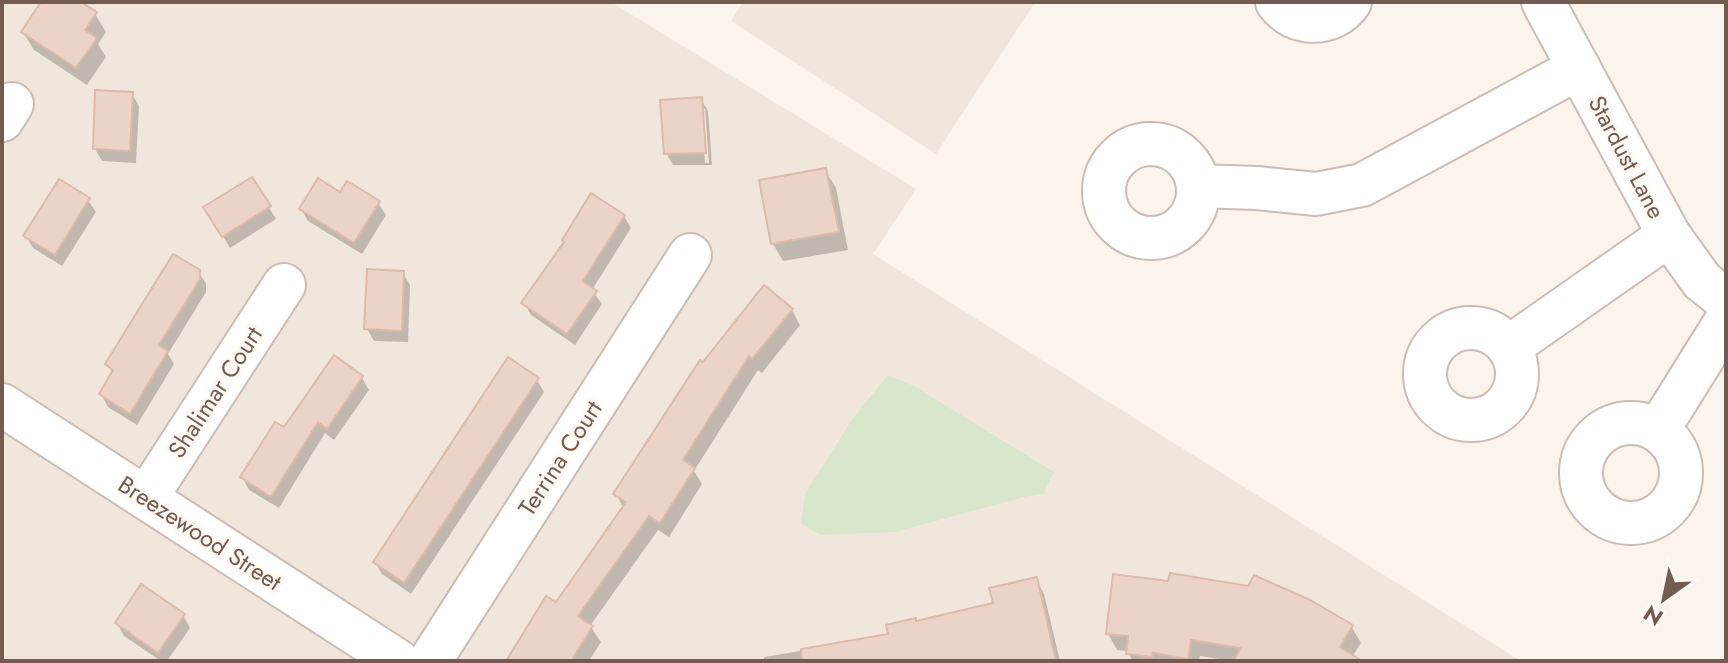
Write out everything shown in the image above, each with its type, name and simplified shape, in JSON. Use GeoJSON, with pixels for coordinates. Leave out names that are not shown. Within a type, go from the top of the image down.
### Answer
{"type":"FeatureCollection","features":[{"type":"Feature","properties":{"kind":"street"},"geometry":{"type":"LineString","coordinates":[[1277,2],[1295,18],[1312,22],[1330,19],[1350,2]]}},
{"type":"Feature","properties":{"kind":"street","name":"Stardust Lane"},"geometry":{"type":"LineString","coordinates":[[1543,2],[1669,235],[1702,281],[1726,300]]}},
{"type":"Feature","properties":{"kind":"street"},"geometry":{"type":"LineString","coordinates":[[1198,186],[1316,194],[1362,185],[1579,68]]}},
{"type":"Feature","properties":{"kind":"street"},"geometry":{"type":"LineString","coordinates":[[1509,347],[1669,235]]}},
{"type":"Feature","properties":{"kind":"street","name":"Terrina Court"},"geometry":{"type":"LineString","coordinates":[[430,661],[690,255]]}},
{"type":"Feature","properties":{"kind":"street","name":"Shalimar Court"},"geometry":{"type":"LineString","coordinates":[[146,498],[284,285]]}},
{"type":"Feature","properties":{"kind":"street"},"geometry":{"type":"LineString","coordinates":[[1658,430],[1726,321]]}},
{"type":"Feature","properties":{"kind":"street","name":"Breezewood Street"},"geometry":{"type":"LineString","coordinates":[[2,405],[398,661]]}},
{"type":"Feature","properties":{"kind":"shaded area"},"geometry":{"type":"Polygon","coordinates":[[[2,2],[611,2],[916,189],[873,254],[1521,661],[2,661],[2,2]]]}},
{"type":"Feature","properties":{"kind":"shaded area"},"geometry":{"type":"Polygon","coordinates":[[[743,2],[1035,2],[936,154],[731,21],[743,2]]]}},
{"type":"Feature","properties":{"kind":"green space"},"geometry":{"type":"Polygon","coordinates":[[[888,375],[914,386],[1054,472],[1043,494],[895,532],[820,535],[801,523],[805,494],[853,418],[888,375]]]}},
{"type":"Feature","properties":{"kind":"building"},"geometry":{"type":"Polygon","coordinates":[[[41,2],[81,2],[97,12],[85,30],[97,38],[76,68],[21,32],[41,2]]]}},
{"type":"Feature","properties":{"kind":"building"},"geometry":{"type":"Polygon","coordinates":[[[95,90],[133,92],[130,151],[93,149],[95,90]]]}},
{"type":"Feature","properties":{"kind":"building"},"geometry":{"type":"Polygon","coordinates":[[[702,97],[706,153],[664,154],[660,100],[702,97]]]}},
{"type":"Feature","properties":{"kind":"building"},"geometry":{"type":"Polygon","coordinates":[[[826,168],[839,232],[771,244],[759,180],[826,168]]]}},
{"type":"Feature","properties":{"kind":"building"},"geometry":{"type":"Polygon","coordinates":[[[252,177],[271,206],[222,237],[203,207],[252,177]]]}},
{"type":"Feature","properties":{"kind":"building"},"geometry":{"type":"Polygon","coordinates":[[[318,178],[340,192],[347,181],[380,201],[354,243],[299,209],[318,178]]]}},
{"type":"Feature","properties":{"kind":"building"},"geometry":{"type":"Polygon","coordinates":[[[59,179],[90,198],[55,255],[23,236],[59,179]]]}},
{"type":"Feature","properties":{"kind":"building"},"geometry":{"type":"Polygon","coordinates":[[[591,193],[625,215],[583,281],[597,291],[567,334],[521,303],[564,242],[562,240],[591,193]]]}},
{"type":"Feature","properties":{"kind":"building"},"geometry":{"type":"Polygon","coordinates":[[[173,254],[200,270],[200,279],[159,345],[168,351],[130,414],[99,394],[113,370],[105,364],[173,254]]]}},
{"type":"Feature","properties":{"kind":"building"},"geometry":{"type":"Polygon","coordinates":[[[367,269],[404,271],[402,331],[364,329],[367,269]]]}},
{"type":"Feature","properties":{"kind":"building"},"geometry":{"type":"Polygon","coordinates":[[[764,285],[793,309],[752,359],[749,356],[683,460],[695,468],[660,523],[649,516],[578,616],[593,626],[571,661],[506,661],[546,596],[556,602],[626,502],[613,494],[700,360],[703,362],[764,285]]]}},
{"type":"Feature","properties":{"kind":"building"},"geometry":{"type":"Polygon","coordinates":[[[334,355],[363,376],[327,429],[318,422],[271,497],[240,477],[275,422],[284,427],[334,355]]]}},
{"type":"Feature","properties":{"kind":"building"},"geometry":{"type":"Polygon","coordinates":[[[508,357],[539,378],[404,583],[373,562],[508,357]]]}},
{"type":"Feature","properties":{"kind":"building"},"geometry":{"type":"Polygon","coordinates":[[[1170,573],[1248,586],[1254,575],[1310,600],[1353,625],[1340,647],[1362,661],[1234,661],[1240,648],[1191,640],[1188,659],[1153,653],[1152,657],[1126,654],[1128,636],[1106,634],[1113,574],[1168,581],[1170,573]]]}},
{"type":"Feature","properties":{"kind":"building"},"geometry":{"type":"Polygon","coordinates":[[[1037,577],[1056,661],[802,661],[801,649],[888,634],[886,625],[993,603],[989,588],[1037,577]]]}},
{"type":"Feature","properties":{"kind":"building"},"geometry":{"type":"Polygon","coordinates":[[[141,584],[185,614],[158,653],[115,623],[141,584]]]}}]}
